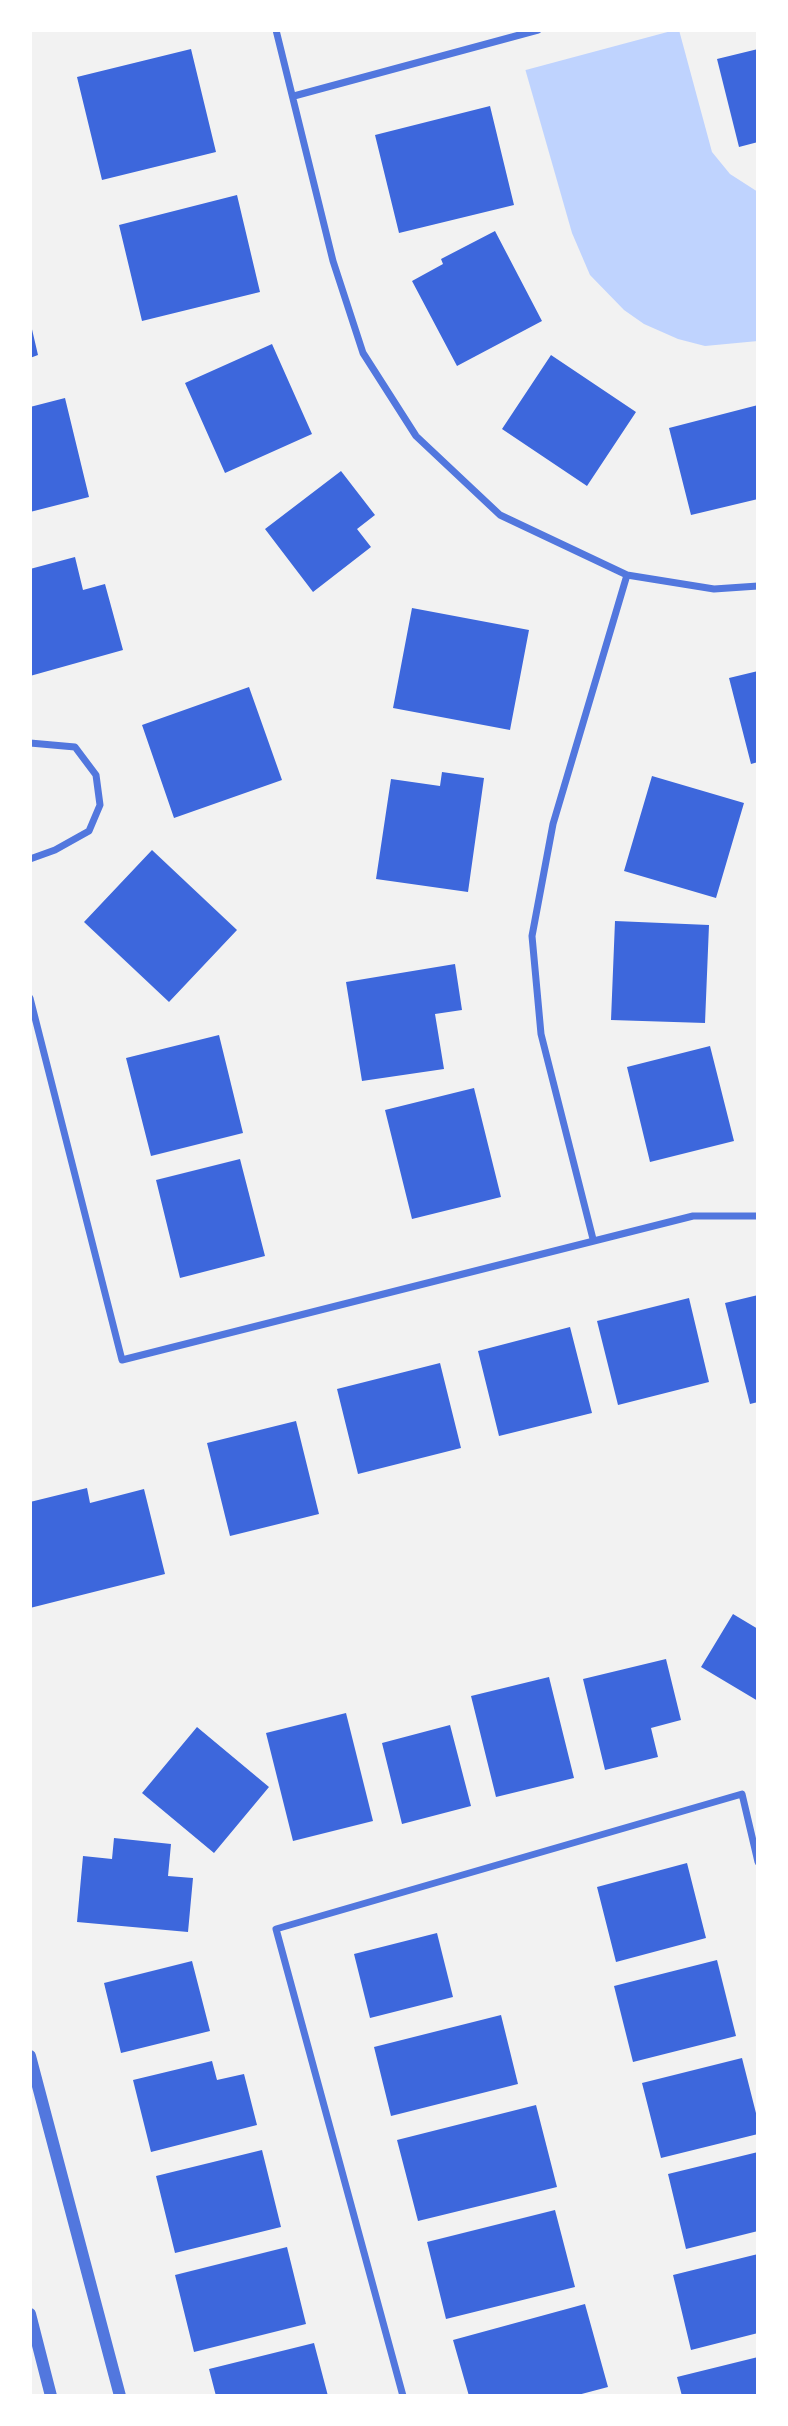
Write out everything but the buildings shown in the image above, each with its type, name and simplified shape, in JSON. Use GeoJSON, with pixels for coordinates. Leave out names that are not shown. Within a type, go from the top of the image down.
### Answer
{"type":"FeatureCollection","features":[{"type":"Feature","properties":{"kind":"street"},"geometry":{"type":"LineString","coordinates":[[276,30],[333,261],[363,353],[416,436],[499,515],[627,575],[714,589],[758,586]]}},
{"type":"Feature","properties":{"kind":"street"},"geometry":{"type":"LineString","coordinates":[[294,96],[538,30]]}},
{"type":"Feature","properties":{"kind":"street"},"geometry":{"type":"LineString","coordinates":[[593,1239],[541,1034],[532,936],[554,824],[627,575]]}},
{"type":"Feature","properties":{"kind":"street"},"geometry":{"type":"LineString","coordinates":[[30,743],[75,747],[96,775],[100,804],[89,831],[55,850],[30,859]]}},
{"type":"Feature","properties":{"kind":"street"},"geometry":{"type":"LineString","coordinates":[[30,998],[122,1360],[593,1239],[693,1216],[758,1216]]}},
{"type":"Feature","properties":{"kind":"street"},"geometry":{"type":"LineString","coordinates":[[403,2396],[276,1929],[742,1794],[758,1862]]}},
{"type":"Feature","properties":{"kind":"street"},"geometry":{"type":"LineString","coordinates":[[30,2056],[120,2396]]}},
{"type":"Feature","properties":{"kind":"street"},"geometry":{"type":"LineString","coordinates":[[30,2314],[51,2396]]}},
{"type":"Feature","properties":{"kind":"water"},"geometry":{"type":"Polygon","coordinates":[[[514,30],[679,30],[712,152],[730,174],[758,192],[758,341],[705,346],[678,339],[644,324],[624,310],[590,275],[572,233],[514,30]]]}},
{"type":"Feature","properties":{"kind":"pier"},"geometry":{"type":"Polygon","coordinates":[[[511,30],[675,30],[522,71],[511,30]]]}}]}
